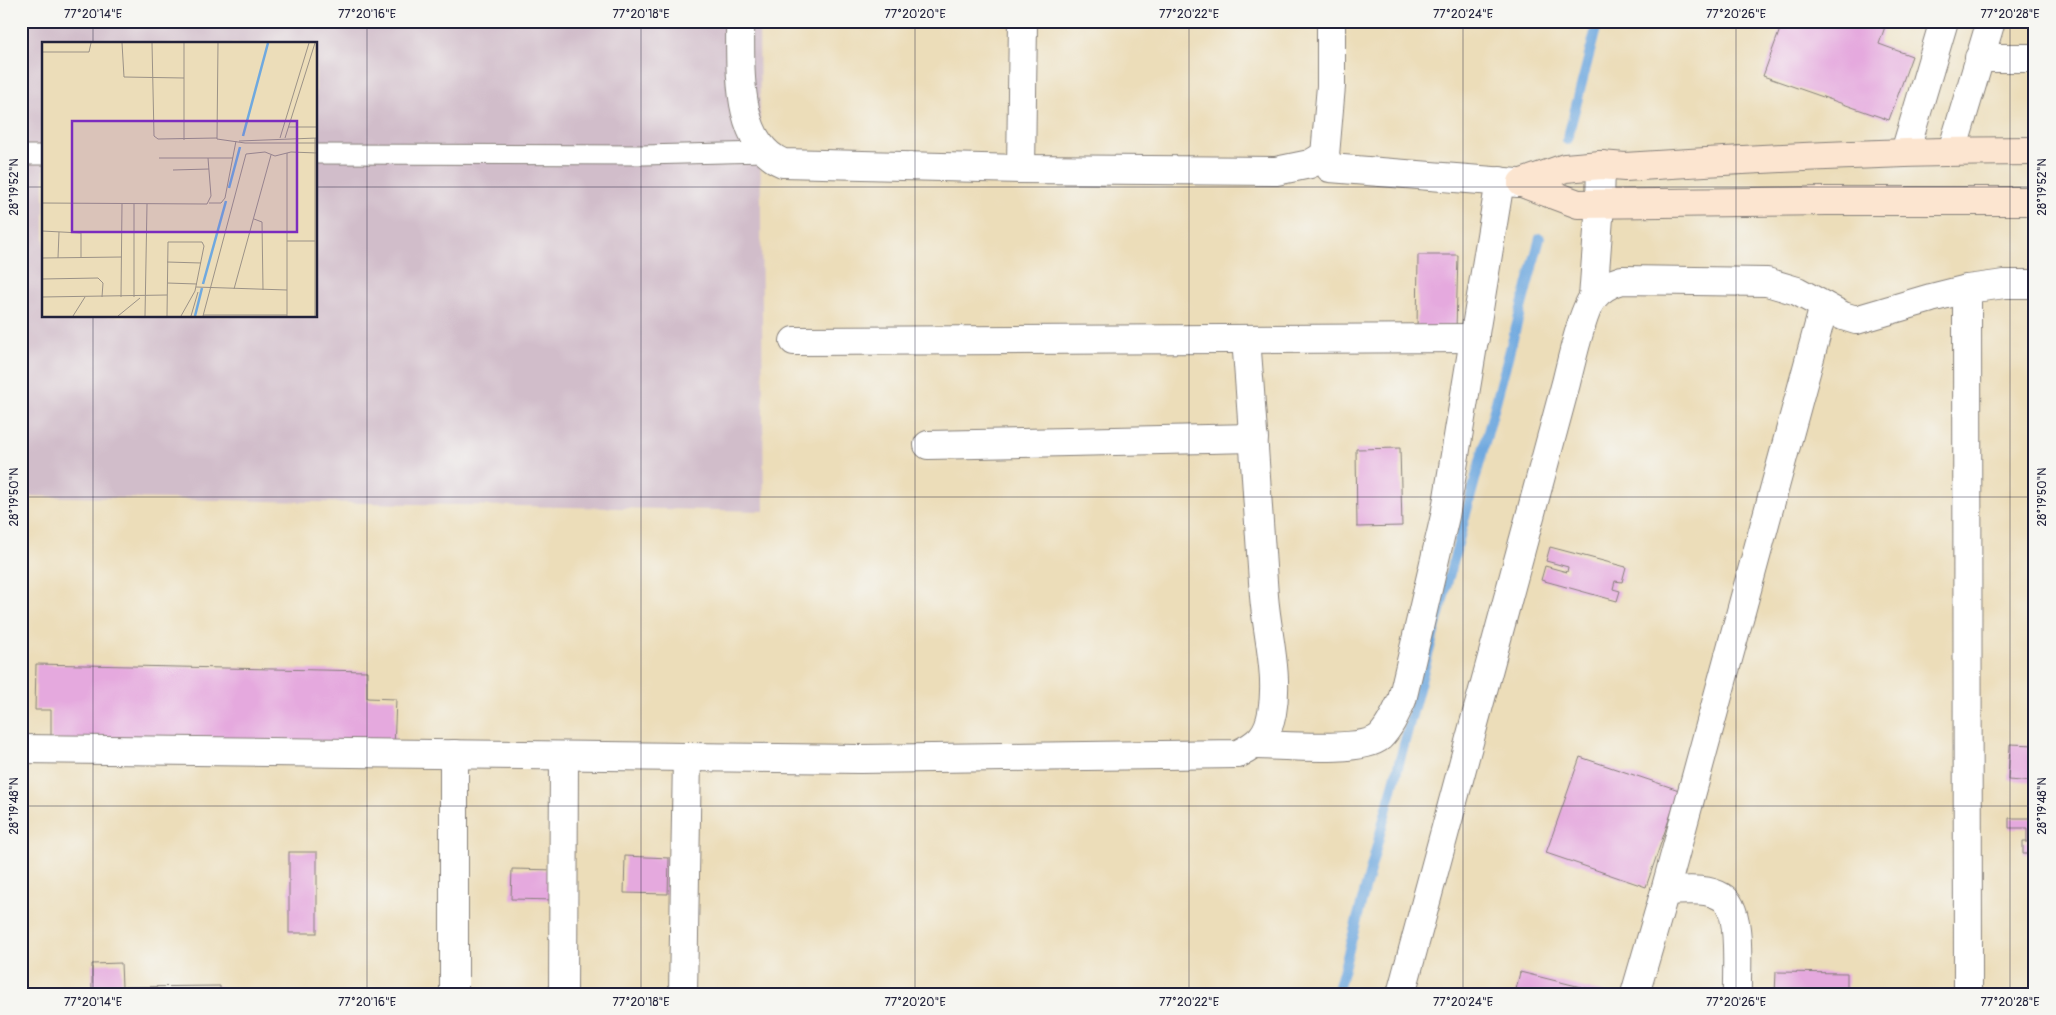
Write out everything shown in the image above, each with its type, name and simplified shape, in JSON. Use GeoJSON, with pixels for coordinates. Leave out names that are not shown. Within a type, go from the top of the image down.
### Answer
{"type":"FeatureCollection","features":[{"type":"Feature","properties":{"kind":"street"},"geometry":{"type":"LineString","coordinates":[[740,21],[744,104],[747,119],[755,139],[764,152],[783,163],[1021,169],[1276,171],[1310,164],[1326,155]]}},
{"type":"Feature","properties":{"kind":"street"},"geometry":{"type":"LineString","coordinates":[[1021,169],[1023,21]]}},
{"type":"Feature","properties":{"kind":"street"},"geometry":{"type":"LineString","coordinates":[[1331,21],[1331,86],[1326,155],[1330,168],[1511,182],[1578,204],[2035,201]]}},
{"type":"Feature","properties":{"kind":"street"},"geometry":{"type":"LineString","coordinates":[[1905,152],[1944,21]]}},
{"type":"Feature","properties":{"kind":"street"},"geometry":{"type":"LineString","coordinates":[[1952,151],[1991,21]]}},
{"type":"Feature","properties":{"kind":"street"},"geometry":{"type":"LineString","coordinates":[[1979,58],[2035,58]]}},
{"type":"Feature","properties":{"kind":"street"},"geometry":{"type":"LineString","coordinates":[[1511,182],[1565,168],[1625,167],[1830,154],[2035,151]]}},
{"type":"Feature","properties":{"kind":"street"},"geometry":{"type":"LineString","coordinates":[[1593,298],[1601,166]]}},
{"type":"Feature","properties":{"kind":"street"},"geometry":{"type":"LineString","coordinates":[[1256,745],[1346,747],[1364,745],[1379,738],[1391,723],[1402,700],[1445,516],[1475,338],[1511,182]]}},
{"type":"Feature","properties":{"kind":"street"},"geometry":{"type":"LineString","coordinates":[[1401,994],[1586,310],[1593,298],[1610,283],[1622,280],[1767,282],[1797,291],[1843,316],[1856,320],[1967,289],[2005,284],[2035,284]]}},
{"type":"Feature","properties":{"kind":"street"},"geometry":{"type":"LineString","coordinates":[[1967,289],[1968,994]]}},
{"type":"Feature","properties":{"kind":"street"},"geometry":{"type":"LineString","coordinates":[[1635,994],[1665,892],[1824,306]]}},
{"type":"Feature","properties":{"kind":"street"},"geometry":{"type":"LineString","coordinates":[[794,341],[1475,338]]}},
{"type":"Feature","properties":{"kind":"street"},"geometry":{"type":"LineString","coordinates":[[21,749],[860,759],[1238,754],[1256,745],[1266,732],[1272,714],[1274,687],[1264,598],[1246,339]]}},
{"type":"Feature","properties":{"kind":"street"},"geometry":{"type":"LineString","coordinates":[[928,445],[1254,438]]}},
{"type":"Feature","properties":{"kind":"street"},"geometry":{"type":"LineString","coordinates":[[454,754],[454,994]]}},
{"type":"Feature","properties":{"kind":"street"},"geometry":{"type":"LineString","coordinates":[[563,994],[564,756]]}},
{"type":"Feature","properties":{"kind":"street"},"geometry":{"type":"LineString","coordinates":[[684,994],[687,757]]}},
{"type":"Feature","properties":{"kind":"street"},"geometry":{"type":"LineString","coordinates":[[1665,892],[1706,892],[1722,897],[1731,905],[1736,922],[1737,994]]}},
{"type":"Feature","properties":{"kind":"lane"},"geometry":{"type":"LineString","coordinates":[[318,154],[654,155],[764,152]]}},
{"type":"Feature","properties":{"kind":"lane"},"geometry":{"type":"LineString","coordinates":[[21,155],[42,155]]}},
{"type":"Feature","properties":{"kind":"shaded area"},"geometry":{"type":"Polygon","coordinates":[[[21,21],[759,21],[764,511],[21,496],[21,21]]]}},
{"type":"Feature","properties":{"kind":"building"},"geometry":{"type":"Polygon","coordinates":[[[1783,21],[1887,21],[1879,44],[1912,56],[1889,120],[1763,76],[1783,21]]]}},
{"type":"Feature","properties":{"kind":"building"},"geometry":{"type":"Polygon","coordinates":[[[1418,255],[1458,255],[1456,330],[1417,329],[1418,255]]]}},
{"type":"Feature","properties":{"kind":"building"},"geometry":{"type":"Polygon","coordinates":[[[1400,448],[1402,526],[1357,527],[1356,449],[1400,448]]]}},
{"type":"Feature","properties":{"kind":"building"},"geometry":{"type":"Polygon","coordinates":[[[1550,547],[1626,567],[1622,582],[1615,581],[1613,589],[1620,591],[1617,601],[1541,580],[1545,566],[1567,572],[1568,567],[1546,561],[1550,547]]]}},
{"type":"Feature","properties":{"kind":"building"},"geometry":{"type":"Polygon","coordinates":[[[36,664],[367,671],[367,698],[396,699],[394,749],[51,740],[51,710],[35,710],[36,664]]]}},
{"type":"Feature","properties":{"kind":"building"},"geometry":{"type":"Polygon","coordinates":[[[2010,744],[2035,745],[2035,782],[2008,780],[2010,744]]]}},
{"type":"Feature","properties":{"kind":"building"},"geometry":{"type":"Polygon","coordinates":[[[1580,757],[1679,790],[1646,887],[1546,853],[1580,757]]]}},
{"type":"Feature","properties":{"kind":"building"},"geometry":{"type":"Polygon","coordinates":[[[2009,818],[2035,818],[2035,854],[2023,854],[2023,842],[2027,842],[2027,828],[2009,828],[2009,818]]]}},
{"type":"Feature","properties":{"kind":"building"},"geometry":{"type":"Polygon","coordinates":[[[289,852],[317,852],[317,933],[289,933],[289,852]]]}},
{"type":"Feature","properties":{"kind":"building"},"geometry":{"type":"Polygon","coordinates":[[[625,856],[669,858],[668,894],[624,893],[625,856]]]}},
{"type":"Feature","properties":{"kind":"building"},"geometry":{"type":"Polygon","coordinates":[[[512,869],[558,870],[557,900],[511,899],[512,869]]]}},
{"type":"Feature","properties":{"kind":"building"},"geometry":{"type":"Polygon","coordinates":[[[121,963],[122,987],[220,986],[220,994],[92,994],[92,964],[121,963]]]}},
{"type":"Feature","properties":{"kind":"building"},"geometry":{"type":"Polygon","coordinates":[[[1520,972],[1605,993],[1605,994],[1515,994],[1520,972]]]}},
{"type":"Feature","properties":{"kind":"building"},"geometry":{"type":"Polygon","coordinates":[[[1776,972],[1847,973],[1847,994],[1775,994],[1776,972]]]}},
{"type":"Feature","properties":{"kind":"waterway"},"geometry":{"type":"LineString","coordinates":[[1567,140],[1598,21]]}},
{"type":"Feature","properties":{"kind":"waterway"},"geometry":{"type":"LineString","coordinates":[[1337,994],[1540,238]]}}]}
